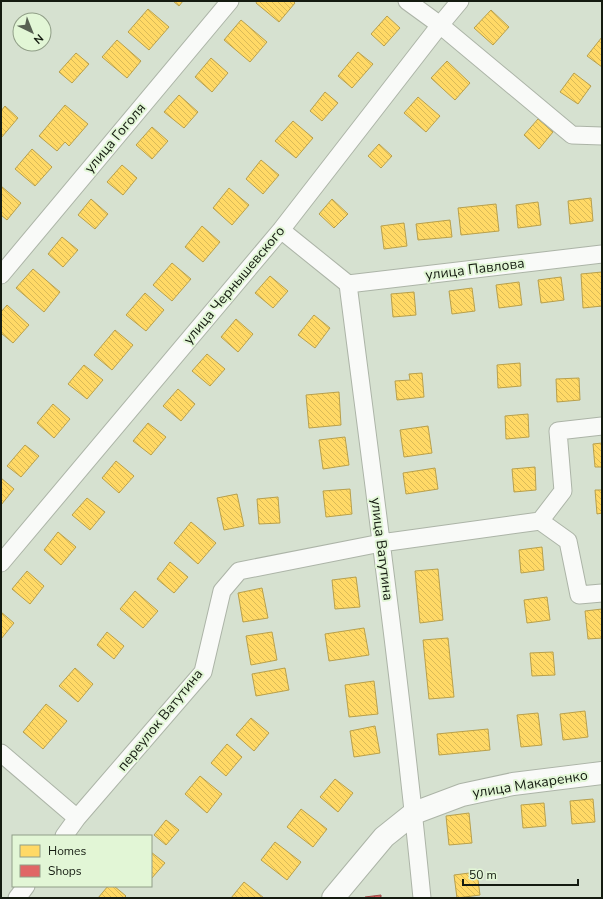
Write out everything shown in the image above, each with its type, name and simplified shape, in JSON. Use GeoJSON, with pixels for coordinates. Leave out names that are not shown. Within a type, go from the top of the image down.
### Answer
{"type":"FeatureCollection","features":[{"type":"Feature","properties":{"kind":"street","name":"улица Гоголя"},"geometry":{"type":"LineString","coordinates":[[1,275],[230,1]]}},
{"type":"Feature","properties":{"kind":"street"},"geometry":{"type":"LineString","coordinates":[[407,1],[440,25],[572,135],[602,136]]}},
{"type":"Feature","properties":{"kind":"street","name":"улица Чернышевского"},"geometry":{"type":"LineString","coordinates":[[1,563],[281,230],[460,1]]}},
{"type":"Feature","properties":{"kind":"street"},"geometry":{"type":"LineString","coordinates":[[281,230],[348,284]]}},
{"type":"Feature","properties":{"kind":"street","name":"улица Павлова"},"geometry":{"type":"LineString","coordinates":[[348,284],[602,254]]}},
{"type":"Feature","properties":{"kind":"street","name":"улица Ватутина"},"geometry":{"type":"LineString","coordinates":[[348,284],[382,543],[414,814],[422,898]]}},
{"type":"Feature","properties":{"kind":"street"},"geometry":{"type":"LineString","coordinates":[[602,426],[558,431],[563,491],[540,521],[568,542],[579,595],[602,593]]}},
{"type":"Feature","properties":{"kind":"street","name":"переулок Ватутина"},"geometry":{"type":"LineString","coordinates":[[65,835],[77,818],[203,672],[222,591],[239,570],[382,543],[540,521]]}},
{"type":"Feature","properties":{"kind":"street"},"geometry":{"type":"LineString","coordinates":[[1,753],[77,818]]}},
{"type":"Feature","properties":{"kind":"street","name":"улица Макаренко"},"geometry":{"type":"LineString","coordinates":[[414,814],[462,795],[513,784],[602,773]]}},
{"type":"Feature","properties":{"kind":"street"},"geometry":{"type":"LineString","coordinates":[[333,898],[384,837],[414,814]]}},
{"type":"Feature","properties":{"kind":"street"},"geometry":{"type":"LineString","coordinates":[[17,898],[25,887]]}},
{"type":"Feature","properties":{"kind":"building: Homes"},"geometry":{"type":"Polygon","coordinates":[[[173,1],[183,1],[179,6],[173,1]]]}},
{"type":"Feature","properties":{"kind":"building: Homes"},"geometry":{"type":"Polygon","coordinates":[[[257,1],[293,1],[295,3],[279,22],[256,3],[257,1]]]}},
{"type":"Feature","properties":{"kind":"building: Homes"},"geometry":{"type":"Polygon","coordinates":[[[148,9],[169,27],[149,50],[128,32],[148,9]]]}},
{"type":"Feature","properties":{"kind":"building: Homes"},"geometry":{"type":"Polygon","coordinates":[[[491,10],[509,27],[493,45],[474,28],[491,10]]]}},
{"type":"Feature","properties":{"kind":"building: Homes"},"geometry":{"type":"Polygon","coordinates":[[[387,16],[400,28],[384,46],[371,34],[387,16]]]}},
{"type":"Feature","properties":{"kind":"building: Homes"},"geometry":{"type":"Polygon","coordinates":[[[241,20],[267,42],[250,62],[224,40],[241,20]]]}},
{"type":"Feature","properties":{"kind":"building: Homes"},"geometry":{"type":"Polygon","coordinates":[[[602,37],[602,67],[587,56],[602,37]]]}},
{"type":"Feature","properties":{"kind":"building: Homes"},"geometry":{"type":"Polygon","coordinates":[[[117,40],[141,61],[127,78],[102,57],[117,40]]]}},
{"type":"Feature","properties":{"kind":"building: Homes"},"geometry":{"type":"Polygon","coordinates":[[[358,52],[373,64],[352,88],[338,76],[358,52]]]}},
{"type":"Feature","properties":{"kind":"building: Homes"},"geometry":{"type":"Polygon","coordinates":[[[76,53],[89,64],[72,83],[59,72],[76,53]]]}},
{"type":"Feature","properties":{"kind":"building: Homes"},"geometry":{"type":"Polygon","coordinates":[[[211,58],[228,73],[212,92],[195,77],[211,58]]]}},
{"type":"Feature","properties":{"kind":"building: Homes"},"geometry":{"type":"Polygon","coordinates":[[[447,61],[470,83],[455,100],[431,78],[447,61]]]}},
{"type":"Feature","properties":{"kind":"building: Homes"},"geometry":{"type":"Polygon","coordinates":[[[574,73],[591,86],[578,104],[560,92],[574,73]]]}},
{"type":"Feature","properties":{"kind":"building: Homes"},"geometry":{"type":"Polygon","coordinates":[[[325,92],[338,103],[322,121],[310,111],[325,92]]]}},
{"type":"Feature","properties":{"kind":"building: Homes"},"geometry":{"type":"Polygon","coordinates":[[[179,95],[198,112],[184,128],[164,112],[179,95]]]}},
{"type":"Feature","properties":{"kind":"building: Homes"},"geometry":{"type":"Polygon","coordinates":[[[418,97],[440,116],[426,132],[404,113],[418,97]]]}},
{"type":"Feature","properties":{"kind":"building: Homes"},"geometry":{"type":"Polygon","coordinates":[[[65,105],[88,124],[69,146],[65,142],[57,151],[39,136],[65,105]]]}},
{"type":"Feature","properties":{"kind":"building: Homes"},"geometry":{"type":"Polygon","coordinates":[[[5,106],[18,118],[1,138],[1,111],[5,106]]]}},
{"type":"Feature","properties":{"kind":"building: Homes"},"geometry":{"type":"Polygon","coordinates":[[[538,119],[553,132],[539,149],[524,135],[538,119]]]}},
{"type":"Feature","properties":{"kind":"building: Homes"},"geometry":{"type":"Polygon","coordinates":[[[293,121],[313,138],[296,158],[275,141],[293,121]]]}},
{"type":"Feature","properties":{"kind":"building: Homes"},"geometry":{"type":"Polygon","coordinates":[[[152,127],[168,141],[152,159],[136,145],[152,127]]]}},
{"type":"Feature","properties":{"kind":"building: Homes"},"geometry":{"type":"Polygon","coordinates":[[[379,144],[392,156],[381,168],[368,156],[379,144]]]}},
{"type":"Feature","properties":{"kind":"building: Homes"},"geometry":{"type":"Polygon","coordinates":[[[32,149],[52,167],[35,186],[15,169],[32,149]]]}},
{"type":"Feature","properties":{"kind":"building: Homes"},"geometry":{"type":"Polygon","coordinates":[[[261,160],[279,175],[263,194],[246,179],[261,160]]]}},
{"type":"Feature","properties":{"kind":"building: Homes"},"geometry":{"type":"Polygon","coordinates":[[[122,165],[137,178],[123,195],[107,182],[122,165]]]}},
{"type":"Feature","properties":{"kind":"building: Homes"},"geometry":{"type":"Polygon","coordinates":[[[1,186],[21,203],[7,220],[1,215],[1,186]]]}},
{"type":"Feature","properties":{"kind":"building: Homes"},"geometry":{"type":"Polygon","coordinates":[[[229,188],[249,205],[232,225],[213,208],[229,188]]]}},
{"type":"Feature","properties":{"kind":"building: Homes"},"geometry":{"type":"Polygon","coordinates":[[[591,198],[593,221],[570,224],[568,201],[591,198]]]}},
{"type":"Feature","properties":{"kind":"building: Homes"},"geometry":{"type":"Polygon","coordinates":[[[91,199],[108,214],[95,229],[78,215],[91,199]]]}},
{"type":"Feature","properties":{"kind":"building: Homes"},"geometry":{"type":"Polygon","coordinates":[[[332,199],[348,214],[334,228],[319,214],[332,199]]]}},
{"type":"Feature","properties":{"kind":"building: Homes"},"geometry":{"type":"Polygon","coordinates":[[[538,202],[541,225],[518,228],[516,205],[538,202]]]}},
{"type":"Feature","properties":{"kind":"building: Homes"},"geometry":{"type":"Polygon","coordinates":[[[496,204],[499,231],[461,235],[458,208],[496,204]]]}},
{"type":"Feature","properties":{"kind":"building: Homes"},"geometry":{"type":"Polygon","coordinates":[[[450,220],[452,237],[418,240],[416,224],[450,220]]]}},
{"type":"Feature","properties":{"kind":"building: Homes"},"geometry":{"type":"Polygon","coordinates":[[[404,223],[407,246],[384,249],[381,226],[404,223]]]}},
{"type":"Feature","properties":{"kind":"building: Homes"},"geometry":{"type":"Polygon","coordinates":[[[202,226],[220,242],[203,262],[185,247],[202,226]]]}},
{"type":"Feature","properties":{"kind":"building: Homes"},"geometry":{"type":"Polygon","coordinates":[[[62,237],[78,250],[63,267],[48,254],[62,237]]]}},
{"type":"Feature","properties":{"kind":"building: Homes"},"geometry":{"type":"Polygon","coordinates":[[[172,263],[191,279],[172,301],[153,285],[172,263]]]}},
{"type":"Feature","properties":{"kind":"building: Homes"},"geometry":{"type":"Polygon","coordinates":[[[33,269],[60,292],[44,312],[16,288],[33,269]]]}},
{"type":"Feature","properties":{"kind":"building: Homes"},"geometry":{"type":"Polygon","coordinates":[[[602,272],[602,306],[583,308],[581,274],[602,272]]]}},
{"type":"Feature","properties":{"kind":"building: Homes"},"geometry":{"type":"Polygon","coordinates":[[[270,276],[288,291],[273,308],[255,293],[270,276]]]}},
{"type":"Feature","properties":{"kind":"building: Homes"},"geometry":{"type":"Polygon","coordinates":[[[561,277],[564,300],[541,303],[538,280],[561,277]]]}},
{"type":"Feature","properties":{"kind":"building: Homes"},"geometry":{"type":"Polygon","coordinates":[[[519,282],[522,305],[499,308],[496,285],[519,282]]]}},
{"type":"Feature","properties":{"kind":"building: Homes"},"geometry":{"type":"Polygon","coordinates":[[[472,288],[475,311],[452,314],[449,291],[472,288]]]}},
{"type":"Feature","properties":{"kind":"building: Homes"},"geometry":{"type":"Polygon","coordinates":[[[414,292],[416,315],[393,317],[391,294],[414,292]]]}},
{"type":"Feature","properties":{"kind":"building: Homes"},"geometry":{"type":"Polygon","coordinates":[[[145,293],[164,310],[146,331],[126,315],[145,293]]]}},
{"type":"Feature","properties":{"kind":"building: Homes"},"geometry":{"type":"Polygon","coordinates":[[[7,305],[29,325],[13,343],[1,333],[1,312],[7,305]]]}},
{"type":"Feature","properties":{"kind":"building: Homes"},"geometry":{"type":"Polygon","coordinates":[[[314,315],[330,328],[315,348],[298,335],[314,315]]]}},
{"type":"Feature","properties":{"kind":"building: Homes"},"geometry":{"type":"Polygon","coordinates":[[[236,319],[253,334],[238,352],[221,337],[236,319]]]}},
{"type":"Feature","properties":{"kind":"building: Homes"},"geometry":{"type":"Polygon","coordinates":[[[115,330],[133,345],[112,370],[94,355],[115,330]]]}},
{"type":"Feature","properties":{"kind":"building: Homes"},"geometry":{"type":"Polygon","coordinates":[[[207,354],[225,369],[210,386],[192,371],[207,354]]]}},
{"type":"Feature","properties":{"kind":"building: Homes"},"geometry":{"type":"Polygon","coordinates":[[[520,363],[521,386],[498,388],[497,365],[520,363]]]}},
{"type":"Feature","properties":{"kind":"building: Homes"},"geometry":{"type":"Polygon","coordinates":[[[84,365],[103,380],[87,399],[68,384],[84,365]]]}},
{"type":"Feature","properties":{"kind":"building: Homes"},"geometry":{"type":"Polygon","coordinates":[[[422,373],[424,397],[397,400],[395,381],[410,380],[409,374],[422,373]]]}},
{"type":"Feature","properties":{"kind":"building: Homes"},"geometry":{"type":"Polygon","coordinates":[[[579,378],[580,400],[557,402],[556,379],[579,378]]]}},
{"type":"Feature","properties":{"kind":"building: Homes"},"geometry":{"type":"Polygon","coordinates":[[[178,389],[195,404],[181,421],[163,406],[178,389]]]}},
{"type":"Feature","properties":{"kind":"building: Homes"},"geometry":{"type":"Polygon","coordinates":[[[339,392],[341,425],[309,428],[306,395],[339,392]]]}},
{"type":"Feature","properties":{"kind":"building: Homes"},"geometry":{"type":"Polygon","coordinates":[[[53,404],[70,419],[54,438],[37,423],[53,404]]]}},
{"type":"Feature","properties":{"kind":"building: Homes"},"geometry":{"type":"Polygon","coordinates":[[[528,414],[529,437],[506,439],[505,416],[528,414]]]}},
{"type":"Feature","properties":{"kind":"building: Homes"},"geometry":{"type":"Polygon","coordinates":[[[148,423],[166,437],[151,455],[133,441],[148,423]]]}},
{"type":"Feature","properties":{"kind":"building: Homes"},"geometry":{"type":"Polygon","coordinates":[[[428,426],[432,453],[404,457],[400,430],[428,426]]]}},
{"type":"Feature","properties":{"kind":"building: Homes"},"geometry":{"type":"Polygon","coordinates":[[[345,437],[349,465],[323,469],[319,440],[345,437]]]}},
{"type":"Feature","properties":{"kind":"building: Homes"},"geometry":{"type":"Polygon","coordinates":[[[602,443],[602,467],[595,467],[593,444],[602,443]]]}},
{"type":"Feature","properties":{"kind":"building: Homes"},"geometry":{"type":"Polygon","coordinates":[[[25,445],[39,456],[21,477],[7,466],[25,445]]]}},
{"type":"Feature","properties":{"kind":"building: Homes"},"geometry":{"type":"Polygon","coordinates":[[[116,461],[134,476],[119,493],[102,478],[116,461]]]}},
{"type":"Feature","properties":{"kind":"building: Homes"},"geometry":{"type":"Polygon","coordinates":[[[535,467],[536,490],[514,492],[512,469],[535,467]]]}},
{"type":"Feature","properties":{"kind":"building: Homes"},"geometry":{"type":"Polygon","coordinates":[[[435,468],[438,489],[406,494],[403,473],[435,468]]]}},
{"type":"Feature","properties":{"kind":"building: Homes"},"geometry":{"type":"Polygon","coordinates":[[[1,478],[14,489],[1,505],[1,478]]]}},
{"type":"Feature","properties":{"kind":"building: Homes"},"geometry":{"type":"Polygon","coordinates":[[[350,489],[352,514],[326,517],[323,491],[350,489]]]}},
{"type":"Feature","properties":{"kind":"building: Homes"},"geometry":{"type":"Polygon","coordinates":[[[595,490],[602,490],[602,513],[597,514],[595,490]]]}},
{"type":"Feature","properties":{"kind":"building: Homes"},"geometry":{"type":"Polygon","coordinates":[[[237,494],[244,526],[224,530],[217,498],[237,494]]]}},
{"type":"Feature","properties":{"kind":"building: Homes"},"geometry":{"type":"Polygon","coordinates":[[[278,497],[280,523],[259,524],[257,499],[278,497]]]}},
{"type":"Feature","properties":{"kind":"building: Homes"},"geometry":{"type":"Polygon","coordinates":[[[87,498],[105,512],[90,530],[72,515],[87,498]]]}},
{"type":"Feature","properties":{"kind":"building: Homes"},"geometry":{"type":"Polygon","coordinates":[[[191,522],[216,543],[198,564],[174,543],[191,522]]]}},
{"type":"Feature","properties":{"kind":"building: Homes"},"geometry":{"type":"Polygon","coordinates":[[[58,532],[76,547],[61,565],[44,550],[58,532]]]}},
{"type":"Feature","properties":{"kind":"building: Homes"},"geometry":{"type":"Polygon","coordinates":[[[542,547],[544,570],[521,573],[519,550],[542,547]]]}},
{"type":"Feature","properties":{"kind":"building: Homes"},"geometry":{"type":"Polygon","coordinates":[[[170,562],[188,577],[174,593],[157,579],[170,562]]]}},
{"type":"Feature","properties":{"kind":"building: Homes"},"geometry":{"type":"Polygon","coordinates":[[[438,569],[443,620],[420,623],[415,571],[438,569]]]}},
{"type":"Feature","properties":{"kind":"building: Homes"},"geometry":{"type":"Polygon","coordinates":[[[27,571],[44,586],[30,604],[12,589],[27,571]]]}},
{"type":"Feature","properties":{"kind":"building: Homes"},"geometry":{"type":"Polygon","coordinates":[[[356,577],[360,607],[335,609],[332,580],[356,577]]]}},
{"type":"Feature","properties":{"kind":"building: Homes"},"geometry":{"type":"Polygon","coordinates":[[[262,588],[268,618],[243,622],[238,593],[262,588]]]}},
{"type":"Feature","properties":{"kind":"building: Homes"},"geometry":{"type":"Polygon","coordinates":[[[135,591],[158,611],[143,628],[120,609],[135,591]]]}},
{"type":"Feature","properties":{"kind":"building: Homes"},"geometry":{"type":"Polygon","coordinates":[[[547,597],[550,620],[527,623],[524,600],[547,597]]]}},
{"type":"Feature","properties":{"kind":"building: Homes"},"geometry":{"type":"Polygon","coordinates":[[[602,609],[602,638],[588,639],[585,611],[602,609]]]}},
{"type":"Feature","properties":{"kind":"building: Homes"},"geometry":{"type":"Polygon","coordinates":[[[1,612],[14,623],[1,639],[1,612]]]}},
{"type":"Feature","properties":{"kind":"building: Homes"},"geometry":{"type":"Polygon","coordinates":[[[364,628],[369,655],[329,661],[325,634],[364,628]]]}},
{"type":"Feature","properties":{"kind":"building: Homes"},"geometry":{"type":"Polygon","coordinates":[[[107,632],[124,646],[114,659],[97,645],[107,632]]]}},
{"type":"Feature","properties":{"kind":"building: Homes"},"geometry":{"type":"Polygon","coordinates":[[[272,632],[277,660],[251,665],[246,636],[272,632]]]}},
{"type":"Feature","properties":{"kind":"building: Homes"},"geometry":{"type":"Polygon","coordinates":[[[448,638],[454,697],[429,699],[423,640],[448,638]]]}},
{"type":"Feature","properties":{"kind":"building: Homes"},"geometry":{"type":"Polygon","coordinates":[[[553,652],[555,675],[532,676],[530,653],[553,652]]]}},
{"type":"Feature","properties":{"kind":"building: Homes"},"geometry":{"type":"Polygon","coordinates":[[[75,668],[93,684],[78,702],[59,686],[75,668]]]}},
{"type":"Feature","properties":{"kind":"building: Homes"},"geometry":{"type":"Polygon","coordinates":[[[285,668],[289,690],[256,696],[252,674],[285,668]]]}},
{"type":"Feature","properties":{"kind":"building: Homes"},"geometry":{"type":"Polygon","coordinates":[[[374,681],[378,714],[349,717],[345,685],[374,681]]]}},
{"type":"Feature","properties":{"kind":"building: Homes"},"geometry":{"type":"Polygon","coordinates":[[[46,704],[67,721],[43,749],[23,732],[46,704]]]}},
{"type":"Feature","properties":{"kind":"building: Homes"},"geometry":{"type":"Polygon","coordinates":[[[585,711],[588,737],[563,740],[560,714],[585,711]]]}},
{"type":"Feature","properties":{"kind":"building: Homes"},"geometry":{"type":"Polygon","coordinates":[[[538,713],[542,745],[521,747],[517,715],[538,713]]]}},
{"type":"Feature","properties":{"kind":"building: Homes"},"geometry":{"type":"Polygon","coordinates":[[[251,718],[269,733],[254,751],[236,735],[251,718]]]}},
{"type":"Feature","properties":{"kind":"building: Homes"},"geometry":{"type":"Polygon","coordinates":[[[375,726],[380,753],[354,757],[350,731],[375,726]]]}},
{"type":"Feature","properties":{"kind":"building: Homes"},"geometry":{"type":"Polygon","coordinates":[[[488,729],[490,750],[439,755],[437,734],[488,729]]]}},
{"type":"Feature","properties":{"kind":"building: Homes"},"geometry":{"type":"Polygon","coordinates":[[[227,744],[242,757],[226,776],[211,763],[227,744]]]}},
{"type":"Feature","properties":{"kind":"building: Homes"},"geometry":{"type":"Polygon","coordinates":[[[200,776],[222,794],[207,813],[185,794],[200,776]]]}},
{"type":"Feature","properties":{"kind":"building: Homes"},"geometry":{"type":"Polygon","coordinates":[[[335,779],[353,793],[338,812],[320,797],[335,779]]]}},
{"type":"Feature","properties":{"kind":"building: Homes"},"geometry":{"type":"Polygon","coordinates":[[[593,799],[595,822],[572,824],[570,801],[593,799]]]}},
{"type":"Feature","properties":{"kind":"building: Homes"},"geometry":{"type":"Polygon","coordinates":[[[544,803],[546,826],[523,828],[521,805],[544,803]]]}},
{"type":"Feature","properties":{"kind":"building: Homes"},"geometry":{"type":"Polygon","coordinates":[[[301,809],[327,829],[313,847],[287,827],[301,809]]]}},
{"type":"Feature","properties":{"kind":"building: Homes"},"geometry":{"type":"Polygon","coordinates":[[[469,813],[472,843],[449,845],[446,816],[469,813]]]}},
{"type":"Feature","properties":{"kind":"building: Homes"},"geometry":{"type":"Polygon","coordinates":[[[166,820],[179,830],[166,845],[154,835],[166,820]]]}},
{"type":"Feature","properties":{"kind":"building: Homes"},"geometry":{"type":"Polygon","coordinates":[[[275,842],[301,862],[287,880],[261,860],[275,842]]]}},
{"type":"Feature","properties":{"kind":"building: Homes"},"geometry":{"type":"Polygon","coordinates":[[[152,853],[165,863],[152,878],[152,853]]]}},
{"type":"Feature","properties":{"kind":"building: Homes"},"geometry":{"type":"Polygon","coordinates":[[[477,872],[480,895],[457,898],[454,875],[477,872]]]}},
{"type":"Feature","properties":{"kind":"building: Homes"},"geometry":{"type":"Polygon","coordinates":[[[244,882],[264,898],[231,898],[244,882]]]}},
{"type":"Feature","properties":{"kind":"building: Homes"},"geometry":{"type":"Polygon","coordinates":[[[107,887],[115,887],[126,896],[124,898],[98,898],[107,887]]]}},
{"type":"Feature","properties":{"kind":"building: Shops"},"geometry":{"type":"Polygon","coordinates":[[[381,895],[381,898],[365,898],[365,897],[381,895]]]}}]}
